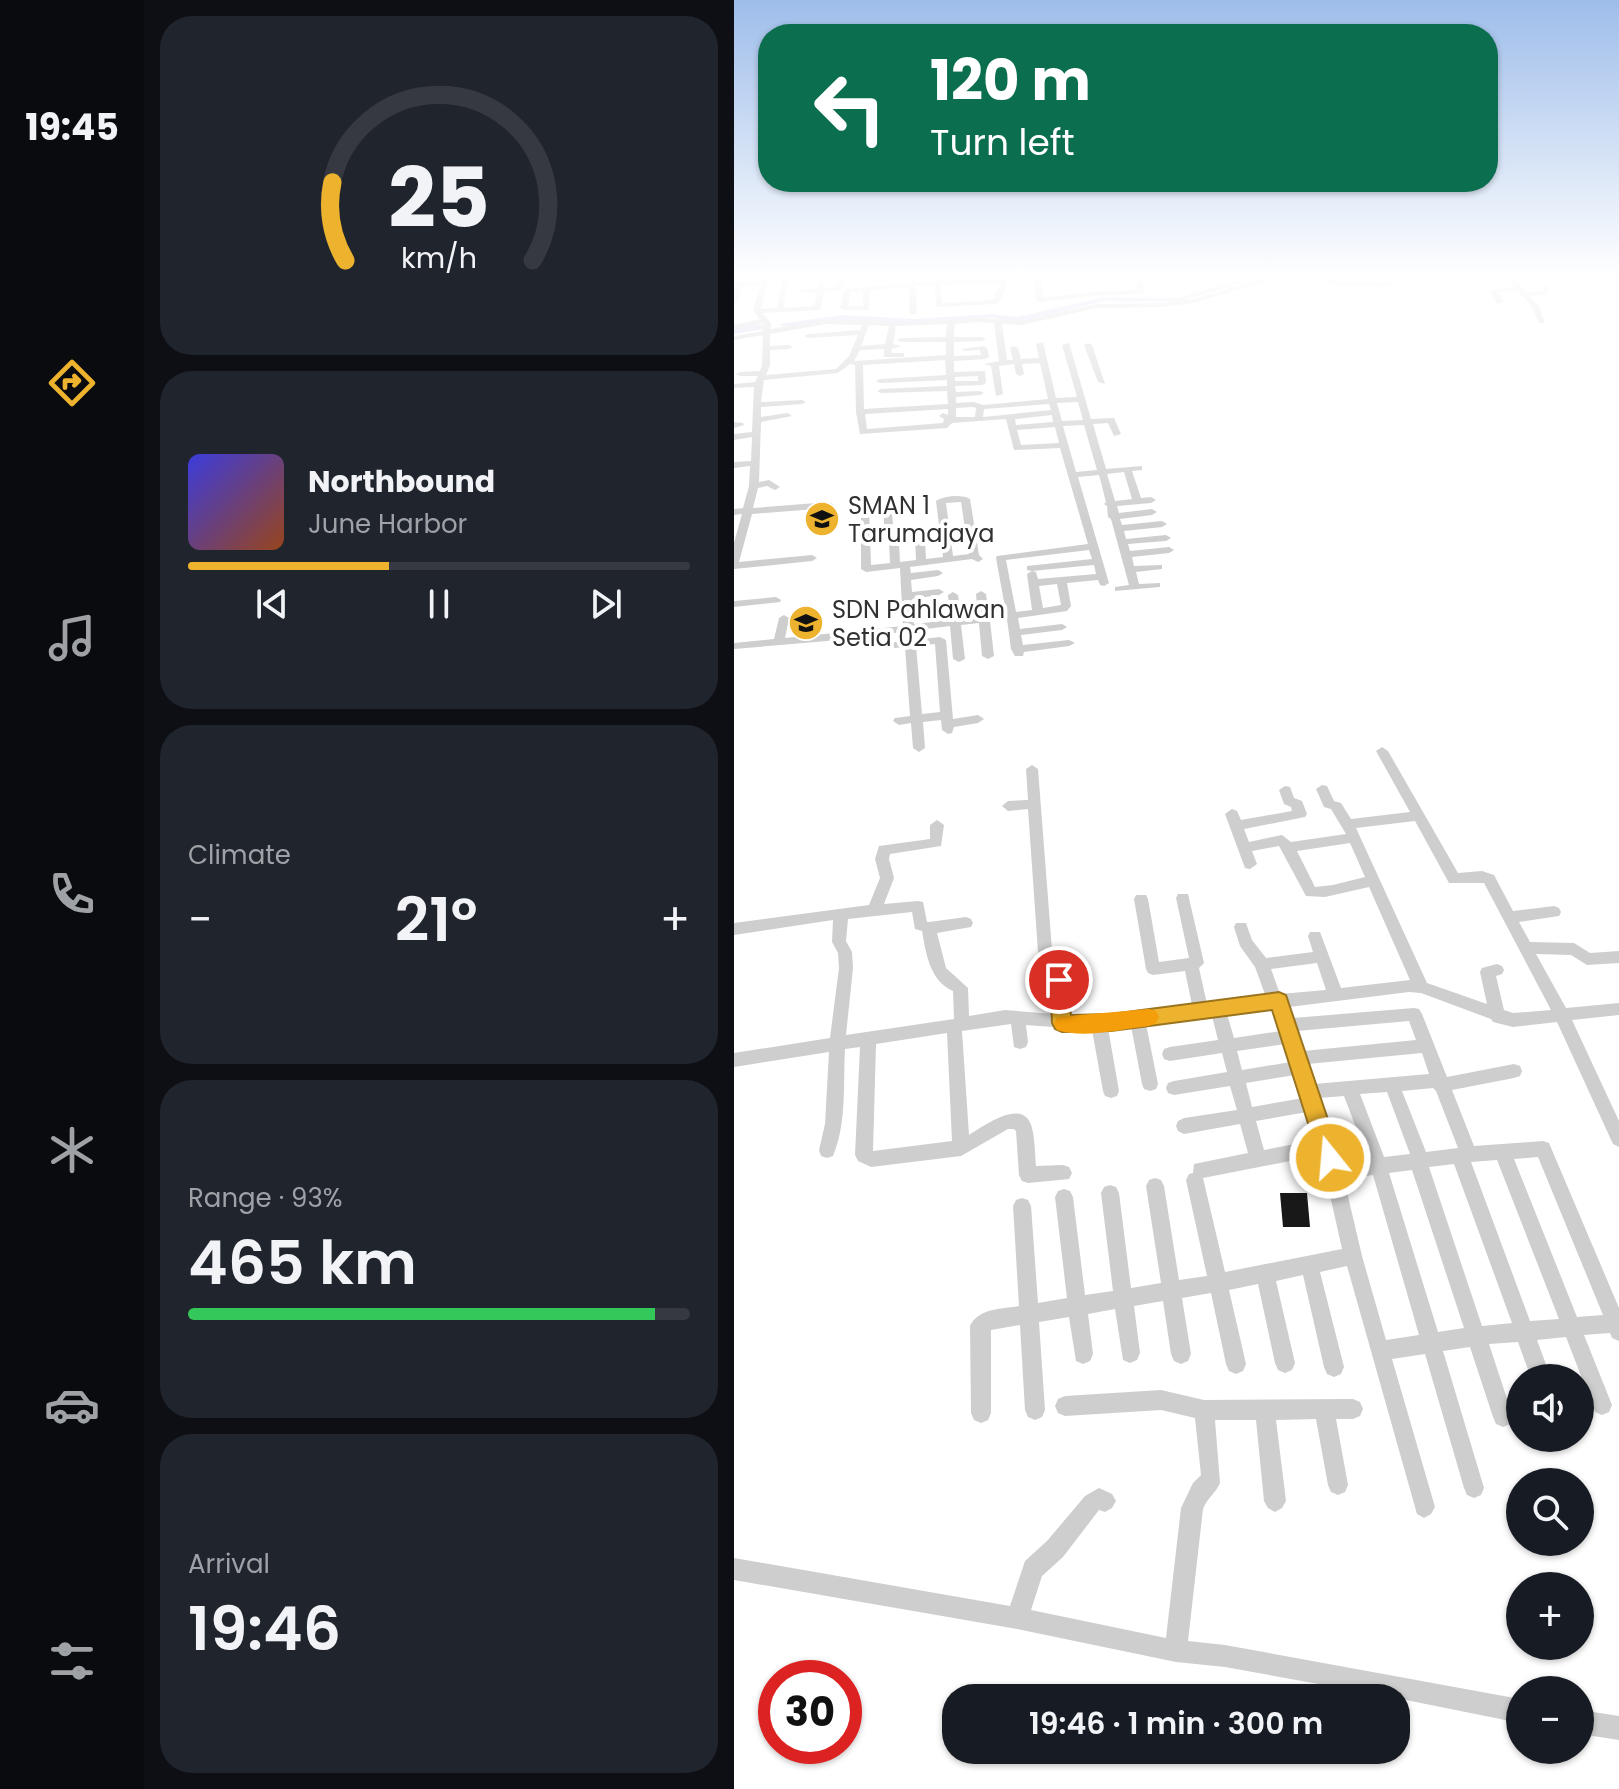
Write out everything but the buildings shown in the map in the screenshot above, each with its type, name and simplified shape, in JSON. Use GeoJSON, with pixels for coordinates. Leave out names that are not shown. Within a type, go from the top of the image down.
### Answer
{"type":"FeatureCollection","features":[{"type":"Feature","properties":{"kind":"street"},"geometry":{"type":"LineString","coordinates":[[764,360],[754,418],[754,486],[734,563],[812,558]]}},
{"type":"Feature","properties":{"kind":"street"},"geometry":{"type":"LineString","coordinates":[[938,360],[948,377]]}},
{"type":"Feature","properties":{"kind":"street"},"geometry":{"type":"LineString","coordinates":[[948,377],[949,360]]}},
{"type":"Feature","properties":{"kind":"street"},"geometry":{"type":"LineString","coordinates":[[992,360],[998,388]]}},
{"type":"Feature","properties":{"kind":"street"},"geometry":{"type":"LineString","coordinates":[[860,417],[880,386],[948,377],[991,364],[1038,360]]}},
{"type":"Feature","properties":{"kind":"street"},"geometry":{"type":"LineString","coordinates":[[1044,360],[1058,424],[1088,530]]}},
{"type":"Feature","properties":{"kind":"street"},"geometry":{"type":"LineString","coordinates":[[1070,360],[1135,587]]}},
{"type":"Feature","properties":{"kind":"street"},"geometry":{"type":"LineString","coordinates":[[1093,360],[1102,382]]}},
{"type":"Feature","properties":{"kind":"street"},"geometry":{"type":"LineString","coordinates":[[1018,362],[1020,374]]}},
{"type":"Feature","properties":{"kind":"street"},"geometry":{"type":"LineString","coordinates":[[754,418],[760,378],[781,363]]}},
{"type":"Feature","properties":{"kind":"street"},"geometry":{"type":"LineString","coordinates":[[734,386],[760,378],[835,371],[848,364],[859,363]]}},
{"type":"Feature","properties":{"kind":"street"},"geometry":{"type":"LineString","coordinates":[[859,363],[880,386]]}},
{"type":"Feature","properties":{"kind":"street"},"geometry":{"type":"LineString","coordinates":[[859,363],[860,429],[865,432],[946,425],[949,418],[860,417]]}},
{"type":"Feature","properties":{"kind":"street"},"geometry":{"type":"LineString","coordinates":[[740,374],[803,381]]}},
{"type":"Feature","properties":{"kind":"street"},"geometry":{"type":"LineString","coordinates":[[880,386],[948,377]]}},
{"type":"Feature","properties":{"kind":"street"},"geometry":{"type":"LineString","coordinates":[[880,386],[948,377],[984,391],[998,388],[1011,393]]}},
{"type":"Feature","properties":{"kind":"street"},"geometry":{"type":"LineString","coordinates":[[986,407],[1079,399]]}},
{"type":"Feature","properties":{"kind":"street"},"geometry":{"type":"LineString","coordinates":[[757,405],[802,402]]}},
{"type":"Feature","properties":{"kind":"street"},"geometry":{"type":"LineString","coordinates":[[985,419],[1055,412]]}},
{"type":"Feature","properties":{"kind":"street"},"geometry":{"type":"LineString","coordinates":[[754,418],[788,416]]}},
{"type":"Feature","properties":{"kind":"street"},"geometry":{"type":"LineString","coordinates":[[1010,417],[1017,448],[1064,445]]}},
{"type":"Feature","properties":{"kind":"street"},"geometry":{"type":"LineString","coordinates":[[1013,428],[1113,420],[1117,434]]}},
{"type":"Feature","properties":{"kind":"street"},"geometry":{"type":"LineString","coordinates":[[1032,426],[1036,448]]}},
{"type":"Feature","properties":{"kind":"street"},"geometry":{"type":"LineString","coordinates":[[734,437],[756,434]]}},
{"type":"Feature","properties":{"kind":"street"},"geometry":{"type":"LineString","coordinates":[[734,465],[756,463]]}},
{"type":"Feature","properties":{"kind":"street"},"geometry":{"type":"LineString","coordinates":[[1073,475],[1139,468]]}},
{"type":"Feature","properties":{"kind":"street"},"geometry":{"type":"LineString","coordinates":[[1127,469],[1137,501]]}},
{"type":"Feature","properties":{"kind":"street"},"geometry":{"type":"LineString","coordinates":[[754,486],[769,483],[775,487]]}},
{"type":"Feature","properties":{"kind":"street"},"geometry":{"type":"LineString","coordinates":[[864,507],[865,568],[976,557],[965,499],[944,498],[948,559]]}},
{"type":"Feature","properties":{"kind":"street"},"geometry":{"type":"LineString","coordinates":[[1109,504],[1151,500]]}},
{"type":"Feature","properties":{"kind":"street"},"geometry":{"type":"LineString","coordinates":[[734,512],[829,505]]}},
{"type":"Feature","properties":{"kind":"street"},"geometry":{"type":"LineString","coordinates":[[1034,583],[1100,580],[1084,534],[1088,530],[1152,512]]}},
{"type":"Feature","properties":{"kind":"street"},"geometry":{"type":"LineString","coordinates":[[887,513],[889,538]]}},
{"type":"Feature","properties":{"kind":"street"},"geometry":{"type":"LineString","coordinates":[[1115,524],[1162,524]]}},
{"type":"Feature","properties":{"kind":"street"},"geometry":{"type":"LineString","coordinates":[[1059,537],[1062,550]]}},
{"type":"Feature","properties":{"kind":"street"},"geometry":{"type":"LineString","coordinates":[[864,541],[889,538],[894,542],[907,577],[909,628]]}},
{"type":"Feature","properties":{"kind":"street"},"geometry":{"type":"LineString","coordinates":[[1122,542],[1166,538]]}},
{"type":"Feature","properties":{"kind":"street"},"geometry":{"type":"LineString","coordinates":[[920,539],[921,562]]}},
{"type":"Feature","properties":{"kind":"street"},"geometry":{"type":"LineString","coordinates":[[1034,540],[1031,568],[1038,612]]}},
{"type":"Feature","properties":{"kind":"street"},"geometry":{"type":"LineString","coordinates":[[1069,643],[1018,652],[1001,558],[1090,547]]}},
{"type":"Feature","properties":{"kind":"street"},"geometry":{"type":"LineString","coordinates":[[1125,555],[1169,550]]}},
{"type":"Feature","properties":{"kind":"street"},"geometry":{"type":"LineString","coordinates":[[1031,568],[1095,561]]}},
{"type":"Feature","properties":{"kind":"street"},"geometry":{"type":"LineString","coordinates":[[1130,570],[1158,567]]}},
{"type":"Feature","properties":{"kind":"street"},"geometry":{"type":"LineString","coordinates":[[907,577],[938,573]]}},
{"type":"Feature","properties":{"kind":"street"},"geometry":{"type":"LineString","coordinates":[[734,646],[909,628],[1066,607],[1061,580]]}},
{"type":"Feature","properties":{"kind":"street"},"geometry":{"type":"LineString","coordinates":[[1119,589],[1156,585]]}},
{"type":"Feature","properties":{"kind":"street"},"geometry":{"type":"LineString","coordinates":[[908,596],[939,592]]}},
{"type":"Feature","properties":{"kind":"street"},"geometry":{"type":"LineString","coordinates":[[981,594],[988,656]]}},
{"type":"Feature","properties":{"kind":"street"},"geometry":{"type":"LineString","coordinates":[[953,595],[959,659]]}},
{"type":"Feature","properties":{"kind":"street"},"geometry":{"type":"LineString","coordinates":[[734,604],[776,600]]}},
{"type":"Feature","properties":{"kind":"street"},"geometry":{"type":"LineString","coordinates":[[909,610],[938,607]]}},
{"type":"Feature","properties":{"kind":"street"},"geometry":{"type":"LineString","coordinates":[[779,642],[784,618]]}},
{"type":"Feature","properties":{"kind":"street"},"geometry":{"type":"LineString","coordinates":[[924,626],[925,641]]}},
{"type":"Feature","properties":{"kind":"street"},"geometry":{"type":"LineString","coordinates":[[1014,633],[1062,627]]}},
{"type":"Feature","properties":{"kind":"street"},"geometry":{"type":"LineString","coordinates":[[895,645],[941,642],[947,723]]}},
{"type":"Feature","properties":{"kind":"street"},"geometry":{"type":"LineString","coordinates":[[910,643],[919,748]]}},
{"type":"Feature","properties":{"kind":"street"},"geometry":{"type":"LineString","coordinates":[[899,721],[915,719],[947,723],[978,719]]}},
{"type":"Feature","properties":{"kind":"street"},"geometry":{"type":"LineString","coordinates":[[1382,751],[1454,879],[1488,877],[1528,948],[1619,1139]]}},
{"type":"Feature","properties":{"kind":"street"},"geometry":{"type":"LineString","coordinates":[[1032,769],[1045,952],[1057,967],[1062,1023]]}},
{"type":"Feature","properties":{"kind":"street"},"geometry":{"type":"LineString","coordinates":[[1322,789],[1328,803],[1336,806],[1350,831],[1421,987]]}},
{"type":"Feature","properties":{"kind":"street"},"geometry":{"type":"LineString","coordinates":[[1250,864],[1234,819],[1300,814],[1297,804],[1289,801],[1285,790]]}},
{"type":"Feature","properties":{"kind":"street"},"geometry":{"type":"LineString","coordinates":[[1008,806],[1034,804]]}},
{"type":"Feature","properties":{"kind":"street"},"geometry":{"type":"LineString","coordinates":[[1288,847],[1420,816]]}},
{"type":"Feature","properties":{"kind":"street"},"geometry":{"type":"LineString","coordinates":[[874,910],[887,878],[882,859],[884,850],[936,843],[937,825]]}},
{"type":"Feature","properties":{"kind":"street"},"geometry":{"type":"LineString","coordinates":[[1244,848],[1282,840],[1311,892],[1330,893],[1338,887],[1371,881]]}},
{"type":"Feature","properties":{"kind":"street"},"geometry":{"type":"LineString","coordinates":[[1141,899],[1153,969],[1197,963],[1183,898]]}},
{"type":"Feature","properties":{"kind":"street"},"geometry":{"type":"LineString","coordinates":[[734,929],[918,906],[921,926],[929,928],[966,923]]}},
{"type":"Feature","properties":{"kind":"street"},"geometry":{"type":"LineString","coordinates":[[1510,917],[1554,912]]}},
{"type":"Feature","properties":{"kind":"street"},"geometry":{"type":"LineString","coordinates":[[827,1150],[834,1108],[846,958],[839,942],[841,914]]}},
{"type":"Feature","properties":{"kind":"street"},"geometry":{"type":"LineString","coordinates":[[1241,927],[1245,942],[1262,964],[1289,1030],[1327,1146],[1353,1256],[1424,1507]]}},
{"type":"Feature","properties":{"kind":"street"},"geometry":{"type":"LineString","coordinates":[[929,928],[934,957],[942,978],[960,988],[961,1148]]}},
{"type":"Feature","properties":{"kind":"street"},"geometry":{"type":"LineString","coordinates":[[1315,936],[1335,993]]}},
{"type":"Feature","properties":{"kind":"street"},"geometry":{"type":"LineString","coordinates":[[1528,948],[1574,949],[1587,959],[1618,959]]}},
{"type":"Feature","properties":{"kind":"street"},"geometry":{"type":"LineString","coordinates":[[1262,964],[1322,957]]}},
{"type":"Feature","properties":{"kind":"street"},"geometry":{"type":"LineString","coordinates":[[1191,964],[1227,1045],[1258,1159]]}},
{"type":"Feature","properties":{"kind":"street"},"geometry":{"type":"LineString","coordinates":[[1497,970],[1487,972],[1498,1017]]}},
{"type":"Feature","properties":{"kind":"street"},"geometry":{"type":"LineString","coordinates":[[734,1060],[1018,1018],[1099,1023],[1335,993],[1421,987],[1513,1020],[1619,1009]]}},
{"type":"Feature","properties":{"kind":"street"},"geometry":{"type":"LineString","coordinates":[[1170,1054],[1227,1045],[1289,1030],[1412,1014],[1418,1019],[1536,1364]]}},
{"type":"Feature","properties":{"kind":"street"},"geometry":{"type":"LineString","coordinates":[[1018,1018],[1020,1042]]}},
{"type":"Feature","properties":{"kind":"street"},"geometry":{"type":"LineString","coordinates":[[1137,1019],[1150,1084]]}},
{"type":"Feature","properties":{"kind":"street"},"geometry":{"type":"LineString","coordinates":[[1099,1023],[1111,1091]]}},
{"type":"Feature","properties":{"kind":"street"},"geometry":{"type":"LineString","coordinates":[[868,1040],[864,1155],[871,1159],[961,1148],[1006,1122],[1017,1121],[1024,1128],[1028,1175],[1063,1173]]}},
{"type":"Feature","properties":{"kind":"street"},"geometry":{"type":"LineString","coordinates":[[1174,1088],[1299,1063],[1427,1046]]}},
{"type":"Feature","properties":{"kind":"street"},"geometry":{"type":"LineString","coordinates":[[1184,1126],[1246,1115],[1350,1089],[1440,1082],[1514,1071]]}},
{"type":"Feature","properties":{"kind":"street"},"geometry":{"type":"LineString","coordinates":[[1392,1085],[1503,1417]]}},
{"type":"Feature","properties":{"kind":"street"},"geometry":{"type":"LineString","coordinates":[[1350,1089],[1379,1167],[1474,1488]]}},
{"type":"Feature","properties":{"kind":"street"},"geometry":{"type":"LineString","coordinates":[[1236,1364],[1198,1175],[1258,1159],[1327,1146]]}},
{"type":"Feature","properties":{"kind":"street"},"geometry":{"type":"LineString","coordinates":[[1334,1172],[1540,1147],[1546,1151],[1617,1327],[1524,1331],[1381,1351]]}},
{"type":"Feature","properties":{"kind":"street"},"geometry":{"type":"LineString","coordinates":[[1503,1153],[1602,1405]]}},
{"type":"Feature","properties":{"kind":"street"},"geometry":{"type":"LineString","coordinates":[[1155,1186],[1181,1354]]}},
{"type":"Feature","properties":{"kind":"street"},"geometry":{"type":"LineString","coordinates":[[1110,1193],[1130,1353]]}},
{"type":"Feature","properties":{"kind":"street"},"geometry":{"type":"LineString","coordinates":[[1064,1197],[1083,1354]]}},
{"type":"Feature","properties":{"kind":"street"},"geometry":{"type":"LineString","coordinates":[[1022,1206],[1035,1410]]}},
{"type":"Feature","properties":{"kind":"street"},"geometry":{"type":"LineString","coordinates":[[981,1413],[980,1326],[987,1321],[1218,1283],[1353,1256]]}},
{"type":"Feature","properties":{"kind":"street"},"geometry":{"type":"LineString","coordinates":[[1309,1264],[1334,1367]]}},
{"type":"Feature","properties":{"kind":"street"},"geometry":{"type":"LineString","coordinates":[[1265,1273],[1285,1363]]}},
{"type":"Feature","properties":{"kind":"street"},"geometry":{"type":"LineString","coordinates":[[1065,1406],[1161,1400],[1204,1410],[1353,1409]]}},
{"type":"Feature","properties":{"kind":"street"},"geometry":{"type":"LineString","coordinates":[[1265,1409],[1275,1501]]}},
{"type":"Feature","properties":{"kind":"street"},"geometry":{"type":"LineString","coordinates":[[1324,1409],[1338,1485]]}},
{"type":"Feature","properties":{"kind":"street"},"geometry":{"type":"LineString","coordinates":[[1176,1651],[1192,1508],[1200,1490],[1210,1483],[1211,1475],[1204,1410]]}},
{"type":"Feature","properties":{"kind":"street"},"geometry":{"type":"LineString","coordinates":[[1017,1618],[1033,1569],[1055,1549],[1092,1503],[1099,1499],[1105,1501]]}},
{"type":"Feature","properties":{"kind":"street"},"geometry":{"type":"LineString","coordinates":[[734,1569],[1506,1708]]}},
{"type":"Feature","properties":{"kind":"street"},"geometry":{"type":"LineString","coordinates":[[1594,1724],[1619,1728]]}},
{"type":"Feature","properties":{"kind":"slow traffic"},"geometry":{"type":"LineString","coordinates":[[1064,1024],[1149,1017]]}},
{"type":"Feature","properties":{"kind":"place","name":"SMAN 1 Tarumajaya"},"geometry":{"type":"Point","coordinates":[822,519]}},
{"type":"Feature","properties":{"kind":"place","name":"SDN Pahlawan Setia 02"},"geometry":{"type":"Point","coordinates":[806,623]}},
{"type":"Feature","properties":{"kind":"route"},"geometry":{"type":"LineString","coordinates":[[1059,980],[1062,1023],[1111,1022],[1279,1000],[1330,1158]]}}]}
